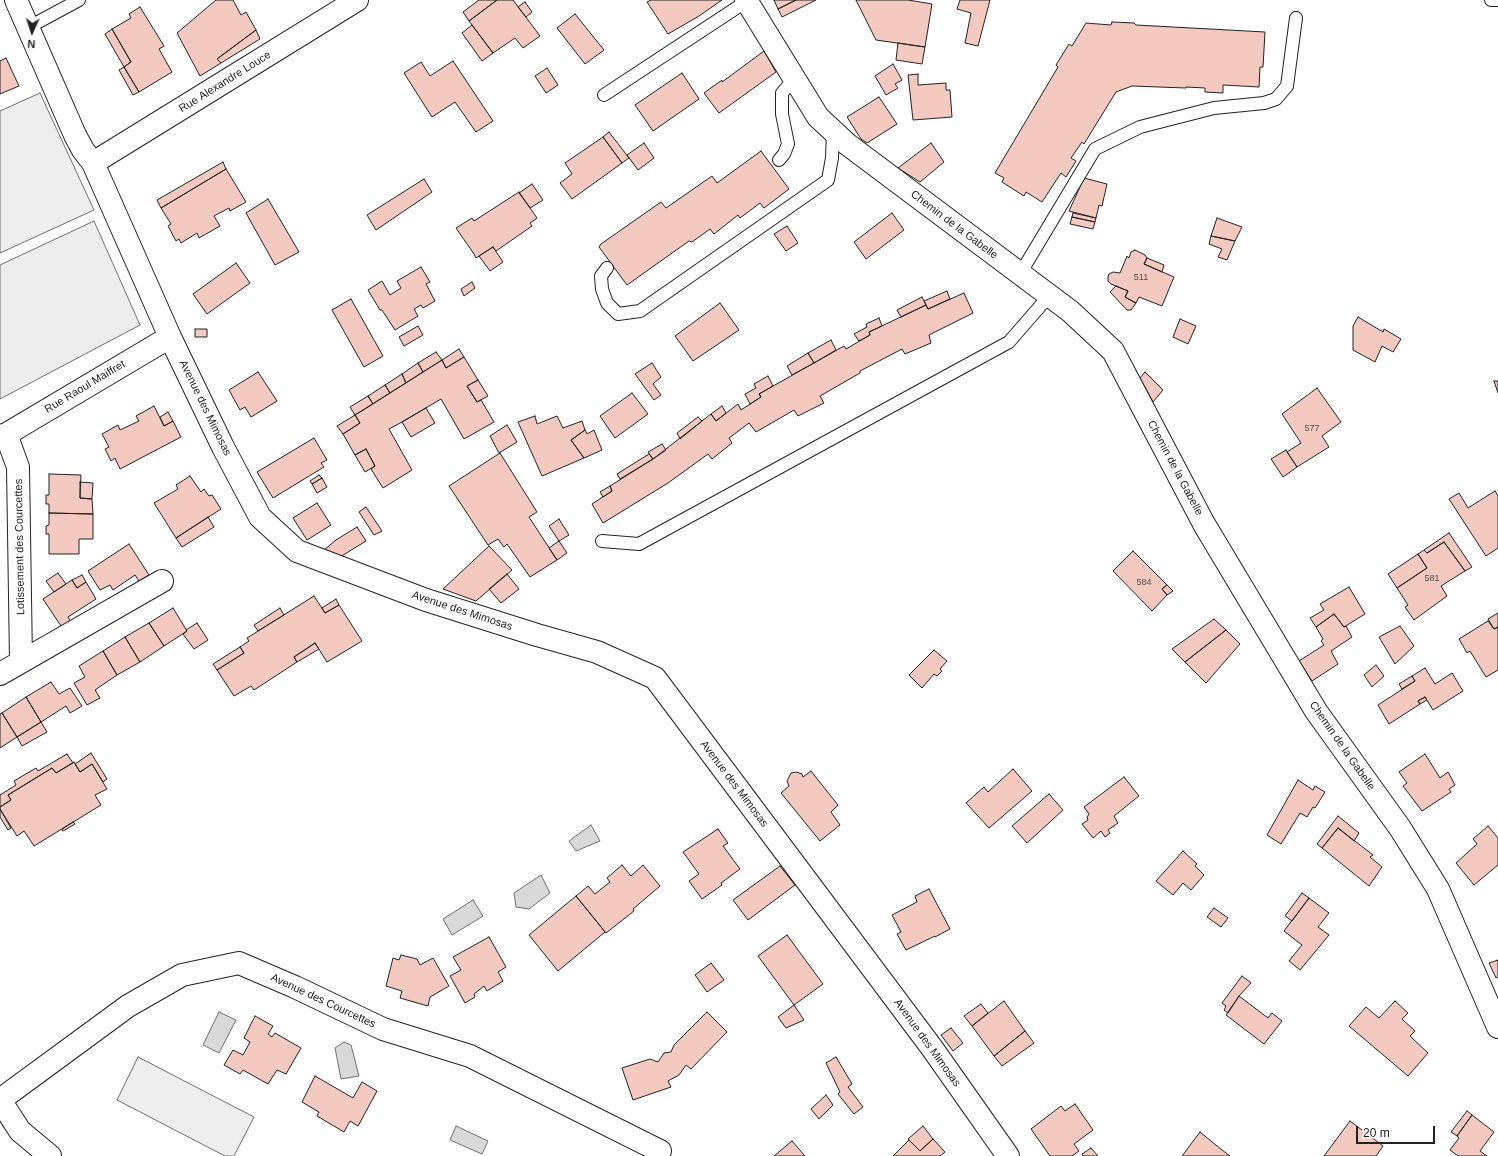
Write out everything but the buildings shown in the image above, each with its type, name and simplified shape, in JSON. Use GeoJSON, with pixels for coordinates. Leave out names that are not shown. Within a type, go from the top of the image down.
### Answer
{"type":"FeatureCollection","features":[{"type":"Feature","properties":{"kind":"street","name":"Avenue des Mimosas"},"geometry":{"type":"LineString","coordinates":[[16,0],[75,135],[83,150],[93,163],[170,337],[223,447],[260,517],[297,551],[426,600],[597,652],[655,678],[932,1048],[1008,1156]]}},
{"type":"Feature","properties":{"kind":"street","name":"Rue Alexandre Louce"},"geometry":{"type":"LineString","coordinates":[[93,163],[357,0]]}},
{"type":"Feature","properties":{"kind":"street","name":"Chemin de la Gabelle"},"geometry":{"type":"LineString","coordinates":[[746,1],[818,117],[847,144],[1070,311],[1113,351],[1204,524],[1316,711],[1400,828],[1438,889],[1498,1027]]}},
{"type":"Feature","properties":{"kind":"street","name":"Rue Raoul Maiffret"},"geometry":{"type":"LineString","coordinates":[[3,436],[170,337]]}},
{"type":"Feature","properties":{"kind":"street","name":"Lotissement des Courcettes"},"geometry":{"type":"LineString","coordinates":[[3,436],[18,467],[21,662]]}},
{"type":"Feature","properties":{"kind":"street"},"geometry":{"type":"LineString","coordinates":[[0,674],[162,581]]}},
{"type":"Feature","properties":{"kind":"street","name":"Avenue des Courcettes"},"geometry":{"type":"LineString","coordinates":[[50,1156],[20,1131],[0,1100],[128,1006],[182,975],[239,964],[295,987],[383,1029],[470,1056],[660,1151]]}},
{"type":"Feature","properties":{"kind":"lane"},"geometry":{"type":"LineString","coordinates":[[29,27],[79,0]]}},
{"type":"Feature","properties":{"kind":"lane"},"geometry":{"type":"LineString","coordinates":[[1491,0],[1497,0]]}},
{"type":"Feature","properties":{"kind":"lane"},"geometry":{"type":"LineString","coordinates":[[604,95],[746,1]]}},
{"type":"Feature","properties":{"kind":"lane"},"geometry":{"type":"LineString","coordinates":[[1020,274],[1095,149],[1140,127],[1214,108],[1264,103],[1276,99],[1288,86],[1296,18]]}},
{"type":"Feature","properties":{"kind":"lane"},"geometry":{"type":"LineString","coordinates":[[779,160],[784,154],[788,144],[782,114],[782,93],[794,79]]}},
{"type":"Feature","properties":{"kind":"lane"},"geometry":{"type":"LineString","coordinates":[[607,268],[601,276],[602,289],[607,303],[618,314],[640,311],[828,180],[833,131]]}},
{"type":"Feature","properties":{"kind":"lane"},"geometry":{"type":"LineString","coordinates":[[602,541],[639,544],[1009,342],[1048,296]]}},
{"type":"Feature","properties":{"kind":"shaded area"},"geometry":{"type":"Polygon","coordinates":[[[40,93],[94,210],[0,253],[0,111],[40,93]]]}},
{"type":"Feature","properties":{"kind":"shaded area"},"geometry":{"type":"Polygon","coordinates":[[[94,221],[140,325],[0,399],[0,265],[94,221]]]}},
{"type":"Feature","properties":{"kind":"shaded area"},"geometry":{"type":"Polygon","coordinates":[[[591,825],[600,841],[576,851],[569,841],[591,825]]]}},
{"type":"Feature","properties":{"kind":"shaded area"},"geometry":{"type":"Polygon","coordinates":[[[541,875],[550,893],[529,909],[516,907],[514,893],[541,875]]]}},
{"type":"Feature","properties":{"kind":"shaded area"},"geometry":{"type":"Polygon","coordinates":[[[473,900],[483,916],[452,935],[443,919],[473,900]]]}},
{"type":"Feature","properties":{"kind":"shaded area"},"geometry":{"type":"Polygon","coordinates":[[[219,1012],[236,1020],[219,1053],[203,1045],[219,1012]]]}},
{"type":"Feature","properties":{"kind":"shaded area"},"geometry":{"type":"Polygon","coordinates":[[[344,1042],[351,1045],[359,1076],[341,1079],[335,1048],[344,1042]]]}},
{"type":"Feature","properties":{"kind":"shaded area"},"geometry":{"type":"Polygon","coordinates":[[[138,1057],[254,1117],[234,1156],[225,1156],[117,1100],[138,1057]]]}},
{"type":"Feature","properties":{"kind":"shaded area"},"geometry":{"type":"Polygon","coordinates":[[[456,1126],[488,1141],[482,1154],[450,1140],[456,1126]]]}}]}
